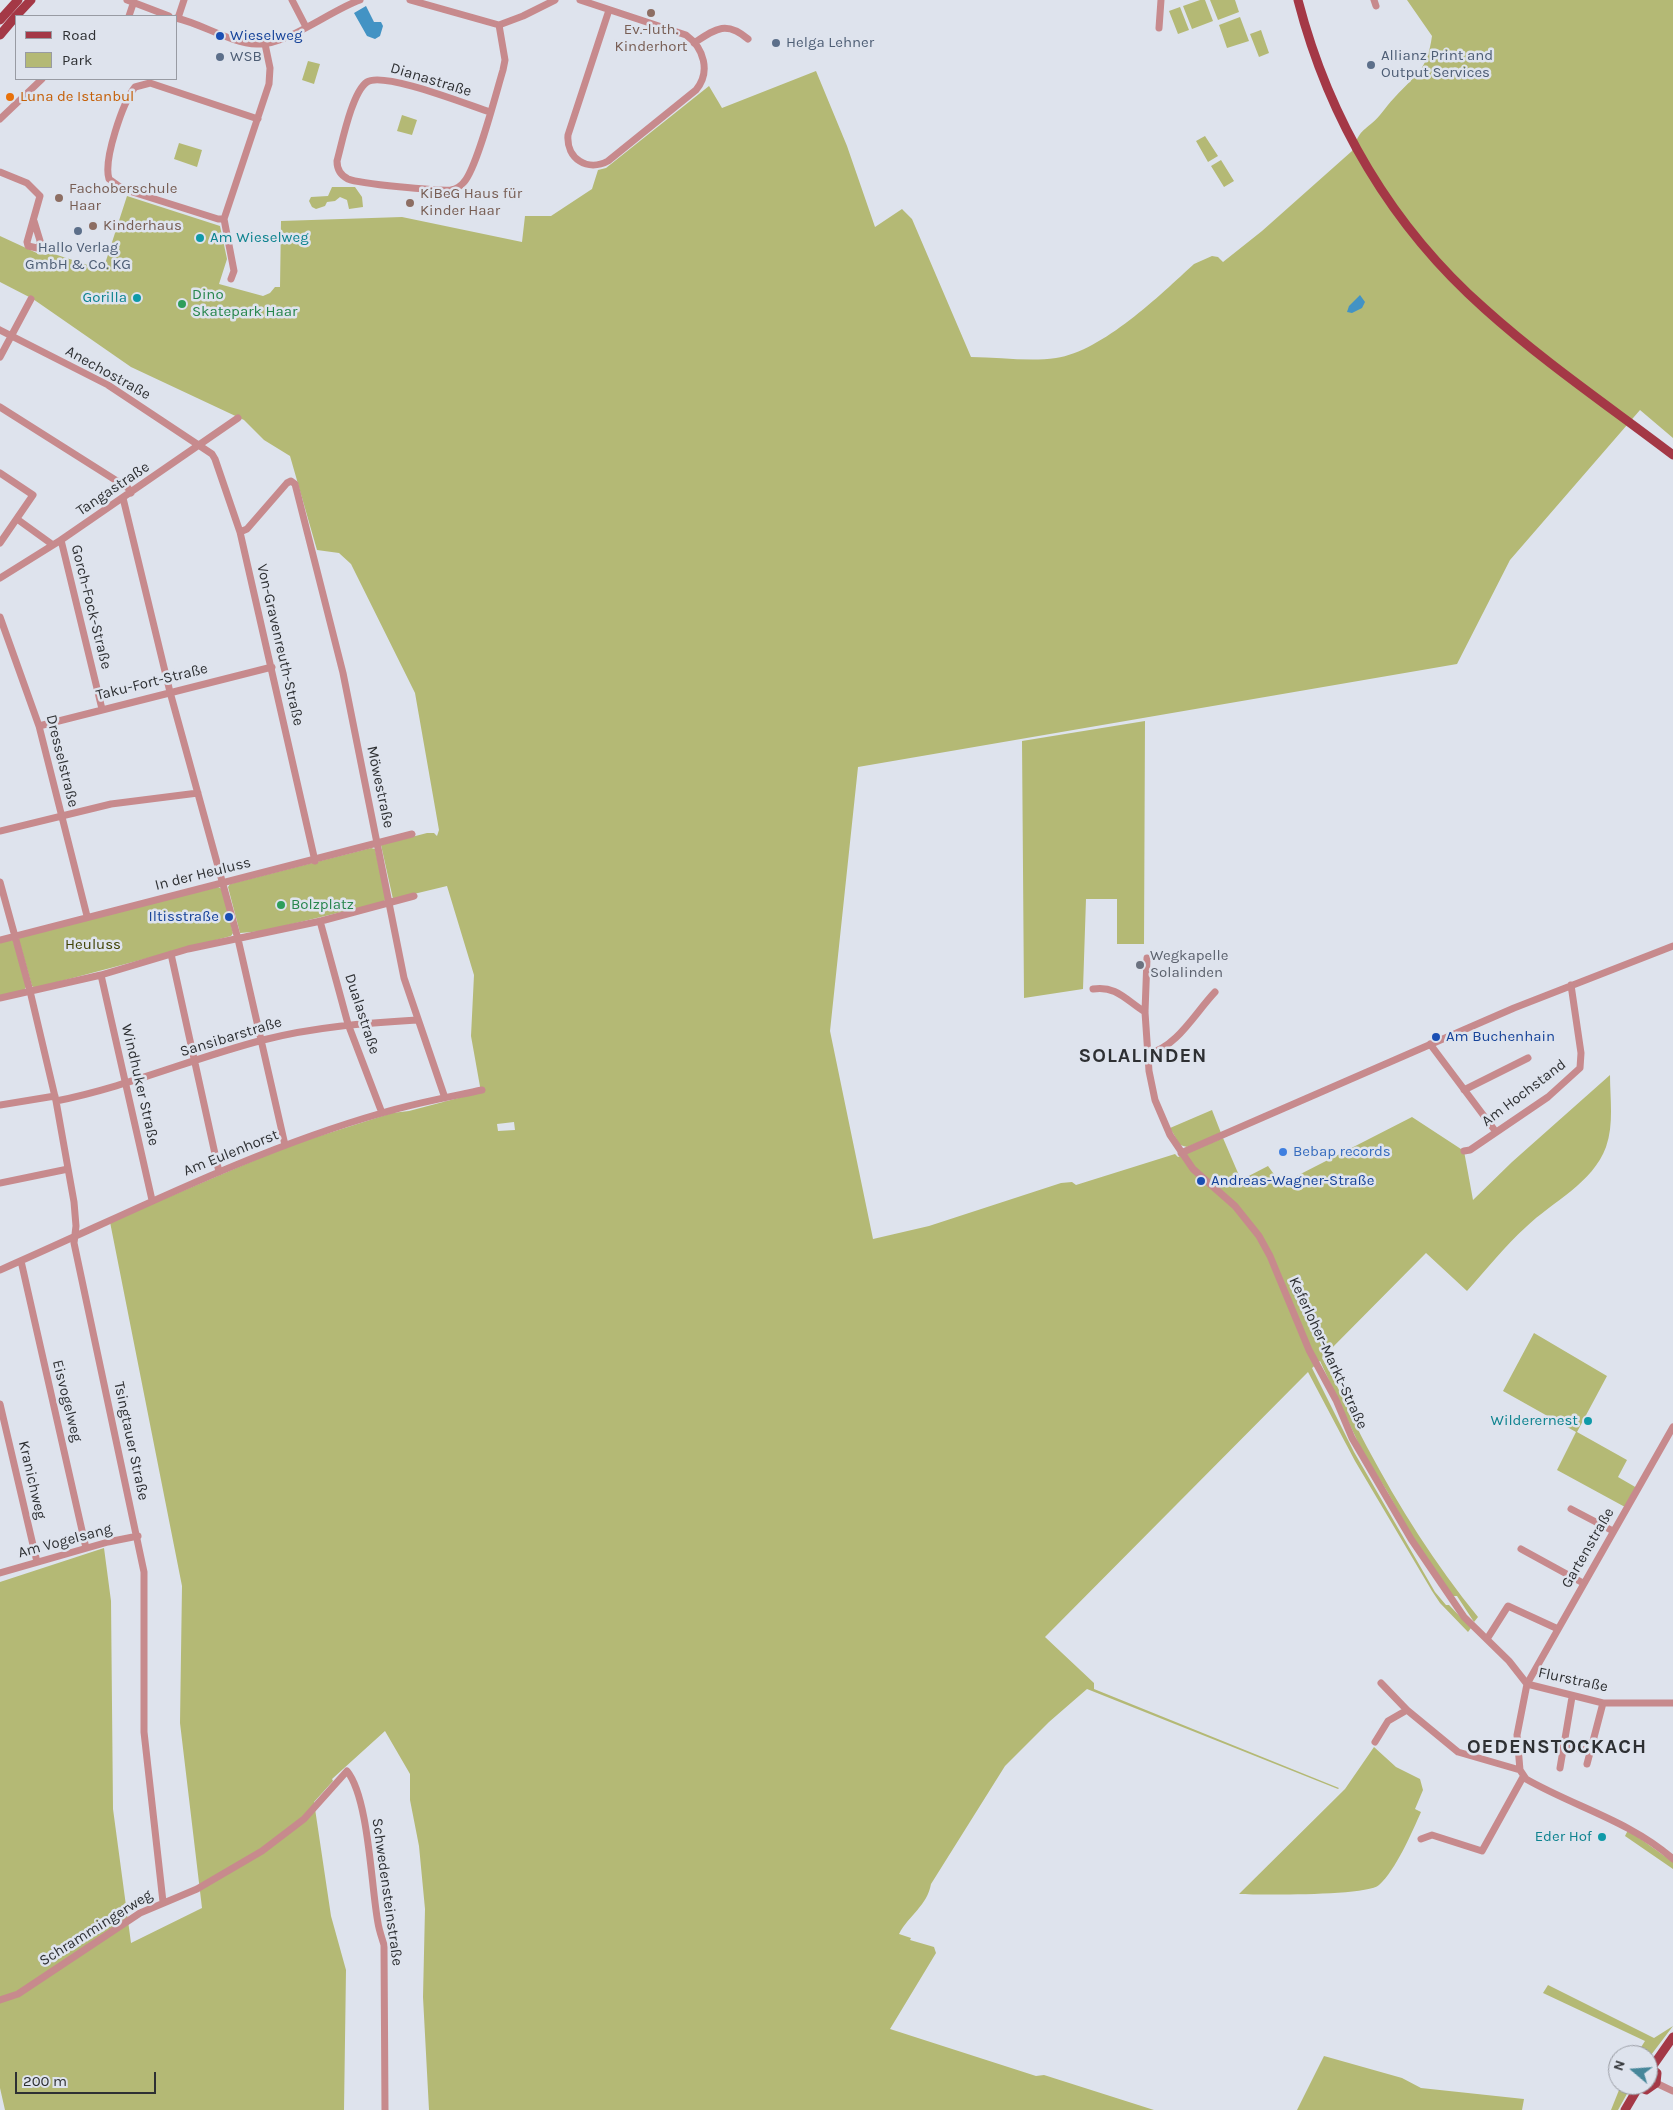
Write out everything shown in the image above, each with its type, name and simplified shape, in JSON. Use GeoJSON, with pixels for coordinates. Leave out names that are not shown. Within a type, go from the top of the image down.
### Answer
{"type":"FeatureCollection","features":[{"type":"Feature","properties":{"kind":"main road"},"geometry":{"type":"LineString","coordinates":[[0,20],[18,0]]}},
{"type":"Feature","properties":{"kind":"main road"},"geometry":{"type":"LineString","coordinates":[[17,15],[31,0]]}},
{"type":"Feature","properties":{"kind":"main road"},"geometry":{"type":"LineString","coordinates":[[1298,0],[1321,77],[1343,125],[1382,191],[1424,246],[1468,293],[1502,324],[1673,455]]}},
{"type":"Feature","properties":{"kind":"main road"},"geometry":{"type":"LineString","coordinates":[[0,35],[15,17]]}},
{"type":"Feature","properties":{"kind":"main road"},"geometry":{"type":"LineString","coordinates":[[1658,2056],[1673,2037]]}},
{"type":"Feature","properties":{"kind":"main road"},"geometry":{"type":"LineString","coordinates":[[1625,2110],[1632,2095]]}},
{"type":"Feature","properties":{"kind":"street"},"geometry":{"type":"LineString","coordinates":[[178,15],[184,0]]}},
{"type":"Feature","properties":{"kind":"street"},"geometry":{"type":"LineString","coordinates":[[292,0],[306,27]]}},
{"type":"Feature","properties":{"kind":"street"},"geometry":{"type":"LineString","coordinates":[[178,18],[248,42],[265,44],[306,27],[360,0]]}},
{"type":"Feature","properties":{"kind":"street"},"geometry":{"type":"LineString","coordinates":[[410,0],[499,24],[523,16],[555,0]]}},
{"type":"Feature","properties":{"kind":"street"},"geometry":{"type":"LineString","coordinates":[[580,0],[683,34],[694,43],[705,69],[704,78],[696,90],[608,161],[595,166],[582,163],[569,150],[568,135],[609,10]]}},
{"type":"Feature","properties":{"kind":"street"},"geometry":{"type":"LineString","coordinates":[[1159,28],[1161,0]]}},
{"type":"Feature","properties":{"kind":"street"},"geometry":{"type":"LineString","coordinates":[[129,15],[130,2],[166,15]]}},
{"type":"Feature","properties":{"kind":"street","name":"Dianastraße"},"geometry":{"type":"LineString","coordinates":[[490,112],[392,80],[374,79],[366,83],[356,99],[337,161],[337,167],[344,176],[357,181],[441,190],[456,189],[466,181],[490,112],[505,60],[499,24]]}},
{"type":"Feature","properties":{"kind":"street"},"geometry":{"type":"LineString","coordinates":[[694,43],[724,28],[733,28],[748,39]]}},
{"type":"Feature","properties":{"kind":"street"},"geometry":{"type":"LineString","coordinates":[[231,279],[234,272],[224,219],[271,76],[265,44]]}},
{"type":"Feature","properties":{"kind":"street"},"geometry":{"type":"LineString","coordinates":[[0,120],[41,80]]}},
{"type":"Feature","properties":{"kind":"street"},"geometry":{"type":"LineString","coordinates":[[224,219],[218,219],[123,188],[109,178],[106,168],[108,158],[127,100],[135,87],[150,84],[258,119]]}},
{"type":"Feature","properties":{"kind":"street"},"geometry":{"type":"LineString","coordinates":[[0,172],[27,183],[40,196],[34,221]]}},
{"type":"Feature","properties":{"kind":"street"},"geometry":{"type":"LineString","coordinates":[[0,357],[10,335],[31,299]]}},
{"type":"Feature","properties":{"kind":"street","name":"Anechostraße"},"geometry":{"type":"LineString","coordinates":[[0,330],[119,392],[199,446]]}},
{"type":"Feature","properties":{"kind":"street"},"geometry":{"type":"LineString","coordinates":[[0,407],[128,488],[131,493]]}},
{"type":"Feature","properties":{"kind":"street","name":"Tangastraße"},"geometry":{"type":"LineString","coordinates":[[0,578],[131,493],[238,418]]}},
{"type":"Feature","properties":{"kind":"street","name":"Von-Gravenreuth-Straße"},"geometry":{"type":"LineString","coordinates":[[199,446],[212,454],[215,459],[240,532],[315,861]]}},
{"type":"Feature","properties":{"kind":"street"},"geometry":{"type":"LineString","coordinates":[[0,473],[33,495],[0,543]]}},
{"type":"Feature","properties":{"kind":"street","name":"Möwestraße"},"geometry":{"type":"LineString","coordinates":[[240,532],[247,529],[291,481],[297,489],[340,664],[404,978],[445,1098]]}},
{"type":"Feature","properties":{"kind":"street"},"geometry":{"type":"LineString","coordinates":[[123,498],[170,692],[238,938],[285,1145]]}},
{"type":"Feature","properties":{"kind":"street"},"geometry":{"type":"LineString","coordinates":[[17,520],[53,545]]}},
{"type":"Feature","properties":{"kind":"street","name":"Gorch-Fock-Straße"},"geometry":{"type":"LineString","coordinates":[[61,540],[102,709]]}},
{"type":"Feature","properties":{"kind":"street","name":"Dresselstraße"},"geometry":{"type":"LineString","coordinates":[[0,617],[39,726],[87,916]]}},
{"type":"Feature","properties":{"kind":"street","name":"Taku-Fort-Straße"},"geometry":{"type":"LineString","coordinates":[[39,726],[272,667]]}},
{"type":"Feature","properties":{"kind":"street"},"geometry":{"type":"LineString","coordinates":[[0,831],[111,804],[198,793]]}},
{"type":"Feature","properties":{"kind":"street","name":"In der Heuluss"},"geometry":{"type":"LineString","coordinates":[[0,940],[87,916],[315,861],[412,834]]}},
{"type":"Feature","properties":{"kind":"street","name":"Tsingtauer Straße"},"geometry":{"type":"LineString","coordinates":[[0,882],[30,991],[55,1098],[76,1218],[75,1238],[144,1572],[144,1732],[163,1902]]}},
{"type":"Feature","properties":{"kind":"street"},"geometry":{"type":"LineString","coordinates":[[0,998],[101,975],[171,954],[320,921],[414,896]]}},
{"type":"Feature","properties":{"kind":"street","name":"Dualastraße"},"geometry":{"type":"LineString","coordinates":[[320,921],[348,1024],[382,1113]]}},
{"type":"Feature","properties":{"kind":"street"},"geometry":{"type":"LineString","coordinates":[[1181,1153],[1430,1044],[1571,985],[1673,946]]}},
{"type":"Feature","properties":{"kind":"street"},"geometry":{"type":"LineString","coordinates":[[171,954],[219,1172]]}},
{"type":"Feature","properties":{"kind":"street","name":"Keferloher-Markt-Straße"},"geometry":{"type":"LineString","coordinates":[[1146,958],[1145,1012],[1148,1054],[1155,1100],[1170,1135],[1181,1153],[1203,1179],[1246,1218],[1263,1242],[1308,1350],[1336,1400],[1352,1438],[1436,1580],[1464,1617],[1509,1661],[1527,1684]]}},
{"type":"Feature","properties":{"kind":"street","name":"Windhuker Straße"},"geometry":{"type":"LineString","coordinates":[[101,975],[152,1200]]}},
{"type":"Feature","properties":{"kind":"street","name":"Am Hochstand"},"geometry":{"type":"LineString","coordinates":[[1464,1151],[1470,1150],[1548,1097],[1580,1068],[1582,1053],[1571,985]]}},
{"type":"Feature","properties":{"kind":"street"},"geometry":{"type":"LineString","coordinates":[[1093,989],[1105,987],[1115,990],[1145,1012]]}},
{"type":"Feature","properties":{"kind":"street"},"geometry":{"type":"LineString","coordinates":[[1148,1054],[1158,1051],[1169,1044],[1215,992]]}},
{"type":"Feature","properties":{"kind":"street","name":"Sansibarstraße"},"geometry":{"type":"LineString","coordinates":[[0,1104],[55,1098],[127,1084],[262,1040],[305,1030],[348,1024],[417,1020]]}},
{"type":"Feature","properties":{"kind":"street"},"geometry":{"type":"LineString","coordinates":[[1430,1044],[1496,1132]]}},
{"type":"Feature","properties":{"kind":"street"},"geometry":{"type":"LineString","coordinates":[[1464,1090],[1528,1058]]}},
{"type":"Feature","properties":{"kind":"street","name":"Am Eulenhorst"},"geometry":{"type":"LineString","coordinates":[[0,1270],[75,1238],[152,1200],[285,1145],[382,1113],[482,1090]]}},
{"type":"Feature","properties":{"kind":"street"},"geometry":{"type":"LineString","coordinates":[[0,1183],[68,1169]]}},
{"type":"Feature","properties":{"kind":"street","name":"Eisvogelweg"},"geometry":{"type":"LineString","coordinates":[[21,1261],[86,1548]]}},
{"type":"Feature","properties":{"kind":"street","name":"Kranichweg"},"geometry":{"type":"LineString","coordinates":[[0,1404],[37,1562]]}},
{"type":"Feature","properties":{"kind":"street","name":"Gartenstraße"},"geometry":{"type":"LineString","coordinates":[[1522,1774],[1517,1731],[1527,1684],[1673,1426]]}},
{"type":"Feature","properties":{"kind":"street"},"geometry":{"type":"LineString","coordinates":[[1571,1508],[1613,1531]]}},
{"type":"Feature","properties":{"kind":"street","name":"Am Vogelsang"},"geometry":{"type":"LineString","coordinates":[[0,1573],[86,1548],[138,1536]]}},
{"type":"Feature","properties":{"kind":"street"},"geometry":{"type":"LineString","coordinates":[[1521,1549],[1583,1583]]}},
{"type":"Feature","properties":{"kind":"street"},"geometry":{"type":"LineString","coordinates":[[1487,1640],[1508,1606],[1558,1629]]}},
{"type":"Feature","properties":{"kind":"street"},"geometry":{"type":"LineString","coordinates":[[1381,1682],[1407,1710],[1458,1752],[1522,1774],[1623,1825],[1649,1840],[1673,1859]]}},
{"type":"Feature","properties":{"kind":"street","name":"Flurstraße"},"geometry":{"type":"LineString","coordinates":[[1527,1684],[1572,1697],[1603,1703],[1673,1703]]}},
{"type":"Feature","properties":{"kind":"street"},"geometry":{"type":"LineString","coordinates":[[1560,1768],[1572,1697]]}},
{"type":"Feature","properties":{"kind":"street"},"geometry":{"type":"LineString","coordinates":[[1587,1764],[1603,1703]]}},
{"type":"Feature","properties":{"kind":"street"},"geometry":{"type":"LineString","coordinates":[[1375,1742],[1388,1721],[1407,1710]]}},
{"type":"Feature","properties":{"kind":"street"},"geometry":{"type":"LineString","coordinates":[[1564,1746],[1590,1751]]}},
{"type":"Feature","properties":{"kind":"street","name":"Schrammingerweg"},"geometry":{"type":"LineString","coordinates":[[0,2000],[18,1994],[140,1912],[216,1879],[280,1838],[304,1819],[347,1771]]}},
{"type":"Feature","properties":{"kind":"street","name":"Schwedensteinstraße"},"geometry":{"type":"LineString","coordinates":[[347,1771],[355,1785],[362,1813],[378,1923],[384,1945],[385,2110]]}},
{"type":"Feature","properties":{"kind":"street"},"geometry":{"type":"LineString","coordinates":[[1421,1839],[1432,1835],[1482,1851],[1522,1774]]}},
{"type":"Feature","properties":{"kind":"street"},"geometry":{"type":"LineString","coordinates":[[1658,2084],[1673,2091]]}},
{"type":"Feature","properties":{"kind":"green space"},"geometry":{"type":"Polygon","coordinates":[[[1205,0],[1213,21],[1192,29],[1183,6],[1205,0]]]}},
{"type":"Feature","properties":{"kind":"green space"},"geometry":{"type":"Polygon","coordinates":[[[1210,0],[1235,0],[1239,12],[1218,20],[1210,0]]]}},
{"type":"Feature","properties":{"kind":"green space"},"geometry":{"type":"Polygon","coordinates":[[[1407,0],[1673,0],[1673,438],[1640,410],[1510,560],[1457,664],[858,767],[830,1031],[873,1239],[929,1226],[1061,1183],[1072,1182],[1076,1185],[1175,1154],[1178,1157],[1223,1138],[1241,1180],[1268,1166],[1281,1184],[1412,1117],[1464,1151],[1473,1200],[1512,1162],[1610,1075],[1611,1120],[1606,1147],[1600,1160],[1582,1182],[1518,1234],[1467,1291],[1426,1253],[1322,1358],[1367,1447],[1418,1535],[1478,1617],[1474,1622],[1457,1596],[1453,1596],[1414,1540],[1363,1453],[1320,1361],[1312,1368],[1354,1452],[1435,1592],[1471,1628],[1468,1632],[1440,1603],[1432,1591],[1355,1461],[1308,1372],[1045,1637],[1094,1683],[1094,1689],[1339,1788],[1087,1689],[1049,1722],[1005,1766],[931,1884],[926,1898],[899,1934],[911,1938],[910,1940],[934,1947],[936,1953],[890,2029],[1036,2076],[1044,2075],[1154,2110],[429,2110],[423,1997],[425,1909],[419,1846],[410,1800],[410,1774],[385,1731],[332,1779],[333,1781],[314,1802],[331,1916],[346,1970],[344,2110],[5,2110],[0,2088],[0,1582],[104,1548],[111,1601],[113,1809],[131,1943],[202,1908],[180,1723],[182,1586],[110,1222],[288,1146],[392,1113],[409,1111],[481,1092],[471,1036],[474,975],[447,886],[393,899],[381,845],[427,833],[434,833],[437,836],[439,830],[415,693],[351,564],[339,553],[317,550],[290,456],[264,440],[244,420],[131,367],[33,299],[0,282],[0,236],[39,254],[46,255],[48,252],[103,270],[127,196],[220,226],[227,259],[219,284],[263,296],[270,293],[275,287],[280,287],[281,221],[402,217],[522,242],[525,216],[551,216],[592,189],[598,170],[606,168],[709,86],[722,108],[816,71],[847,146],[875,227],[902,209],[912,219],[971,357],[1056,358],[1093,345],[1148,306],[1194,264],[1212,256],[1218,257],[1223,262],[1262,231],[1352,151],[1361,133],[1420,71],[1427,57],[1432,36],[1407,0]],[[514,1122],[497,1124],[498,1131],[515,1130],[514,1122]]]}},
{"type":"Feature","properties":{"kind":"green space"},"geometry":{"type":"Polygon","coordinates":[[[1180,7],[1189,30],[1178,34],[1169,11],[1180,7]]]}},
{"type":"Feature","properties":{"kind":"green space"},"geometry":{"type":"Polygon","coordinates":[[[1240,17],[1249,41],[1227,48],[1219,25],[1240,17]]]}},
{"type":"Feature","properties":{"kind":"green space"},"geometry":{"type":"Polygon","coordinates":[[[1261,30],[1269,53],[1259,57],[1250,34],[1261,30]]]}},
{"type":"Feature","properties":{"kind":"green space"},"geometry":{"type":"Polygon","coordinates":[[[308,61],[320,64],[314,84],[302,80],[308,61]]]}},
{"type":"Feature","properties":{"kind":"green space"},"geometry":{"type":"Polygon","coordinates":[[[402,115],[417,120],[412,135],[397,131],[402,115]]]}},
{"type":"Feature","properties":{"kind":"green space"},"geometry":{"type":"Polygon","coordinates":[[[1205,136],[1218,156],[1208,162],[1196,141],[1205,136]]]}},
{"type":"Feature","properties":{"kind":"green space"},"geometry":{"type":"Polygon","coordinates":[[[179,143],[202,150],[197,167],[174,159],[179,143]]]}},
{"type":"Feature","properties":{"kind":"green space"},"geometry":{"type":"Polygon","coordinates":[[[1221,160],[1234,181],[1224,187],[1211,166],[1221,160]]]}},
{"type":"Feature","properties":{"kind":"green space"},"geometry":{"type":"Polygon","coordinates":[[[332,187],[355,187],[362,197],[363,207],[349,209],[347,200],[340,197],[335,201],[327,202],[325,206],[316,209],[312,207],[309,201],[311,197],[328,196],[332,187]]]}},
{"type":"Feature","properties":{"kind":"green space"},"geometry":{"type":"Polygon","coordinates":[[[1145,721],[1144,944],[1117,944],[1117,899],[1086,899],[1083,989],[1024,998],[1022,741],[1145,721]]]}},
{"type":"Feature","properties":{"kind":"green space"},"geometry":{"type":"Polygon","coordinates":[[[371,848],[375,849],[386,899],[383,902],[263,931],[240,933],[228,887],[230,884],[371,848]]]}},
{"type":"Feature","properties":{"kind":"green space","name":"Heuluss"},"geometry":{"type":"Polygon","coordinates":[[[218,887],[222,889],[233,933],[231,936],[35,988],[32,986],[18,937],[218,887]]]}},
{"type":"Feature","properties":{"kind":"green space"},"geometry":{"type":"Polygon","coordinates":[[[13,940],[26,987],[24,990],[0,996],[0,942],[13,940]]]}},
{"type":"Feature","properties":{"kind":"green space"},"geometry":{"type":"Polygon","coordinates":[[[1212,1110],[1221,1133],[1187,1147],[1180,1145],[1170,1128],[1212,1110]]]}},
{"type":"Feature","properties":{"kind":"green space"},"geometry":{"type":"Polygon","coordinates":[[[1534,1333],[1607,1376],[1577,1432],[1627,1460],[1618,1477],[1637,1488],[1625,1507],[1557,1470],[1576,1432],[1503,1391],[1534,1333]]]}},
{"type":"Feature","properties":{"kind":"green space"},"geometry":{"type":"Polygon","coordinates":[[[1374,1747],[1396,1767],[1420,1779],[1423,1790],[1415,1809],[1421,1812],[1403,1850],[1379,1885],[1370,1889],[1335,1893],[1239,1894],[1345,1789],[1374,1747]]]}},
{"type":"Feature","properties":{"kind":"green space"},"geometry":{"type":"Polygon","coordinates":[[[1628,1830],[1673,1862],[1673,1869],[1625,1836],[1628,1830]]]}},
{"type":"Feature","properties":{"kind":"green space"},"geometry":{"type":"Polygon","coordinates":[[[1548,1985],[1654,2038],[1673,2026],[1658,2046],[1642,2045],[1645,2041],[1543,1993],[1548,1985]]]}},
{"type":"Feature","properties":{"kind":"green space"},"geometry":{"type":"Polygon","coordinates":[[[1324,2056],[1402,2078],[1421,2088],[1524,2099],[1522,2110],[1297,2110],[1324,2056]]]}},
{"type":"Feature","properties":{"kind":"green space"},"geometry":{"type":"Polygon","coordinates":[[[1617,2095],[1626,2095],[1618,2110],[1611,2110],[1617,2095]]]}},
{"type":"Feature","properties":{"kind":"water"},"geometry":{"type":"Polygon","coordinates":[[[366,6],[374,22],[381,22],[383,26],[380,36],[375,39],[367,36],[354,13],[366,6]]]}},
{"type":"Feature","properties":{"kind":"water"},"geometry":{"type":"Polygon","coordinates":[[[1360,295],[1365,302],[1362,308],[1352,313],[1347,312],[1349,306],[1360,295]]]}},
{"type":"Feature","properties":{"kind":"place","name":"Ev.-luth. Kinderhort"},"geometry":{"type":"Point","coordinates":[651,13]}},
{"type":"Feature","properties":{"kind":"place","name":"Wieselweg"},"geometry":{"type":"Point","coordinates":[220,36]}},
{"type":"Feature","properties":{"kind":"place","name":"Helga Lehner"},"geometry":{"type":"Point","coordinates":[776,43]}},
{"type":"Feature","properties":{"kind":"place","name":"WSB"},"geometry":{"type":"Point","coordinates":[220,57]}},
{"type":"Feature","properties":{"kind":"place","name":"Allianz Print and Output Services"},"geometry":{"type":"Point","coordinates":[1371,65]}},
{"type":"Feature","properties":{"kind":"place","name":"Luna de Istanbul"},"geometry":{"type":"Point","coordinates":[10,97]}},
{"type":"Feature","properties":{"kind":"place","name":"Fachoberschule Haar"},"geometry":{"type":"Point","coordinates":[59,198]}},
{"type":"Feature","properties":{"kind":"place","name":"KiBeG Haus für Kinder Haar"},"geometry":{"type":"Point","coordinates":[410,203]}},
{"type":"Feature","properties":{"kind":"place","name":"Kinderhaus"},"geometry":{"type":"Point","coordinates":[93,226]}},
{"type":"Feature","properties":{"kind":"place","name":"Hallo Verlag GmbH & Co. KG"},"geometry":{"type":"Point","coordinates":[78,231]}},
{"type":"Feature","properties":{"kind":"place","name":"Am Wieselweg"},"geometry":{"type":"Point","coordinates":[200,238]}},
{"type":"Feature","properties":{"kind":"place","name":"Gorilla"},"geometry":{"type":"Point","coordinates":[137,298]}},
{"type":"Feature","properties":{"kind":"place","name":"Dino Skatepark Haar"},"geometry":{"type":"Point","coordinates":[182,304]}},
{"type":"Feature","properties":{"kind":"place","name":"Bolzplatz"},"geometry":{"type":"Point","coordinates":[281,905]}},
{"type":"Feature","properties":{"kind":"place","name":"Iltisstraße"},"geometry":{"type":"Point","coordinates":[229,917]}},
{"type":"Feature","properties":{"kind":"place","name":"Wegkapelle Solalinden"},"geometry":{"type":"Point","coordinates":[1140,965]}},
{"type":"Feature","properties":{"kind":"place","name":"Am Buchenhain"},"geometry":{"type":"Point","coordinates":[1436,1037]}},
{"type":"Feature","properties":{"kind":"place","name":"Bebap records"},"geometry":{"type":"Point","coordinates":[1283,1152]}},
{"type":"Feature","properties":{"kind":"place","name":"Andreas-Wagner-Straße"},"geometry":{"type":"Point","coordinates":[1201,1181]}},
{"type":"Feature","properties":{"kind":"place","name":"Wilderernest"},"geometry":{"type":"Point","coordinates":[1588,1421]}},
{"type":"Feature","properties":{"kind":"place","name":"Eder Hof"},"geometry":{"type":"Point","coordinates":[1602,1837]}},
{"type":"Feature","properties":{"kind":"district","name":"SOLALINDEN"},"geometry":{"type":"Point","coordinates":[1143,1056]}},
{"type":"Feature","properties":{"kind":"district","name":"OEDENSTOCKACH"},"geometry":{"type":"Point","coordinates":[1557,1747]}}]}
